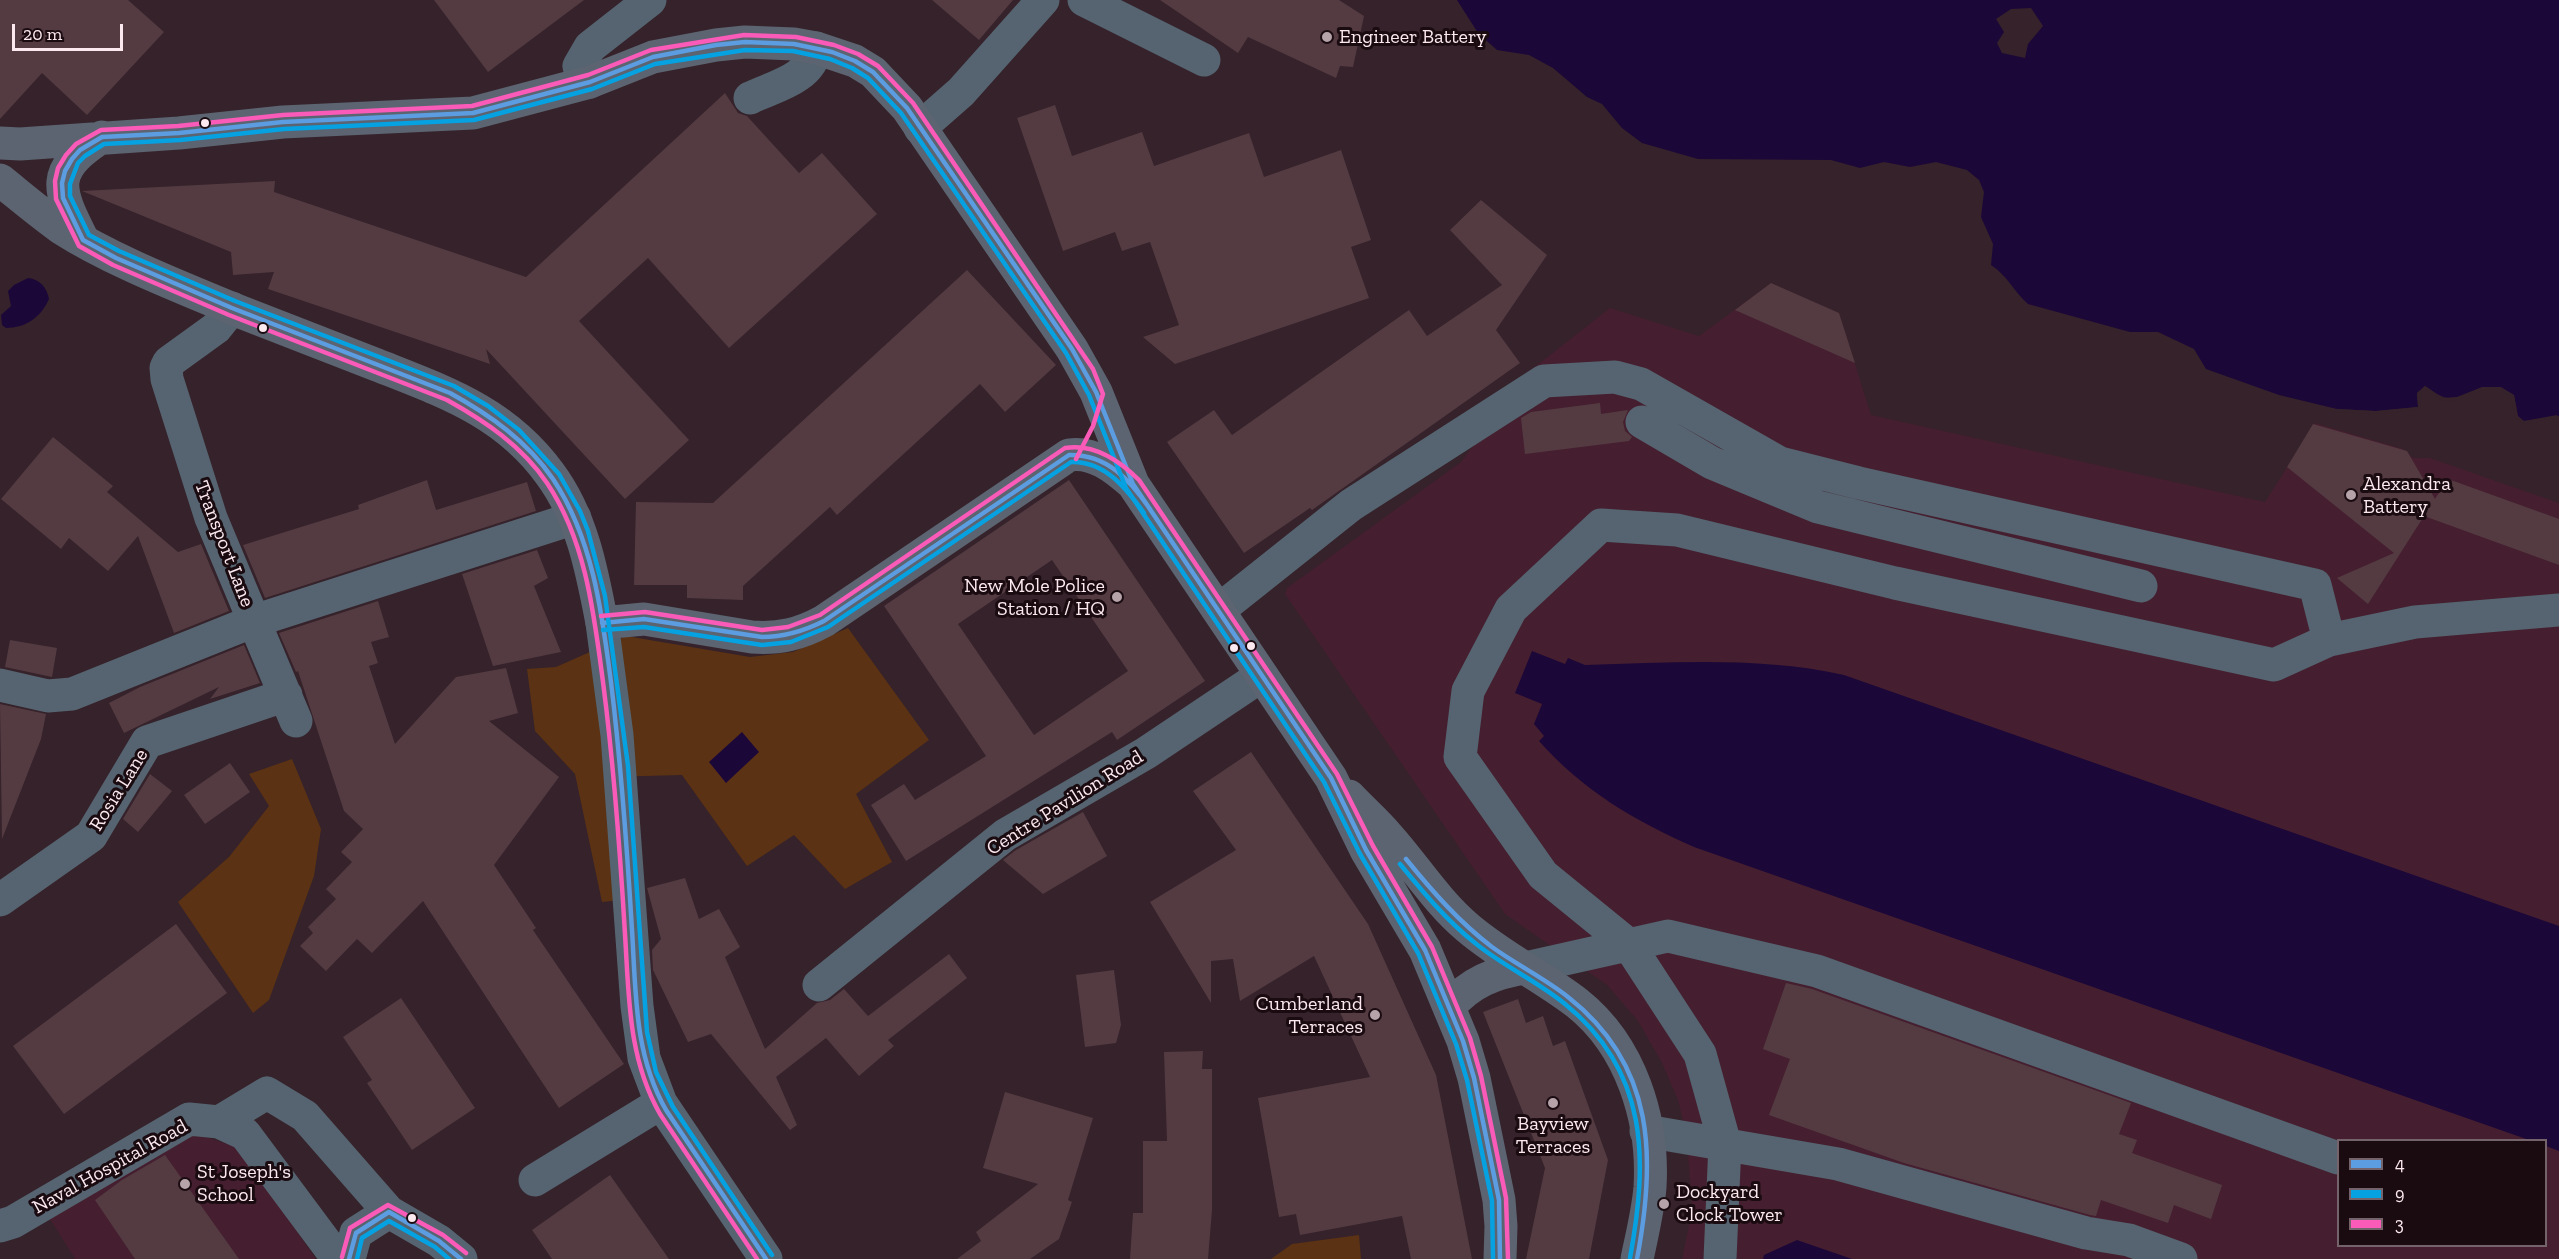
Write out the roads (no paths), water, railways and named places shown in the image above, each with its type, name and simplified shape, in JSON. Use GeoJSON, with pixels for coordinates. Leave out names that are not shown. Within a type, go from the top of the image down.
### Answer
{"type":"FeatureCollection","features":[{"type":"Feature","properties":{"kind":"main road"},"geometry":{"type":"LineString","coordinates":[[0,142],[20,144],[179,133],[283,122],[473,113],[590,82],[653,57],[716,45],[771,42],[816,48],[855,61],[873,72],[907,108],[1072,349],[1096,392],[1133,484],[1331,778],[1366,850],[1425,950],[1450,1006],[1474,1078],[1499,1200],[1500,1259]]}},
{"type":"Feature","properties":{"kind":"main road"},"geometry":{"type":"LineString","coordinates":[[83,240],[63,198],[62,183],[65,171],[72,159],[80,150],[102,137]]}},
{"type":"Feature","properties":{"kind":"main road"},"geometry":{"type":"LineString","coordinates":[[0,180],[39,212],[116,258],[232,308],[450,393],[495,419],[531,451],[550,474],[575,518],[585,547],[602,623],[644,619],[752,637],[781,638],[797,634],[824,621],[1069,455],[1086,423],[1096,392]]}},
{"type":"Feature","properties":{"kind":"main road"},"geometry":{"type":"LineString","coordinates":[[1069,455],[1083,454],[1094,458],[1118,471],[1133,484]]}},
{"type":"Feature","properties":{"kind":"main road"},"geometry":{"type":"LineString","coordinates":[[1331,778],[1387,834],[1435,896],[1466,926],[1492,948],[1578,1004],[1601,1028],[1618,1051],[1639,1097],[1650,1151],[1650,1188],[1637,1259]]}},
{"type":"Feature","properties":{"kind":"main road"},"geometry":{"type":"LineString","coordinates":[[1450,1006],[1462,992],[1479,981],[1498,972],[1525,968]]}},
{"type":"Feature","properties":{"kind":"street"},"geometry":{"type":"LineString","coordinates":[[590,82],[579,66],[590,47],[650,0]]}},
{"type":"Feature","properties":{"kind":"street"},"geometry":{"type":"LineString","coordinates":[[920,128],[961,92],[1043,0]]}},
{"type":"Feature","properties":{"kind":"street"},"geometry":{"type":"LineString","coordinates":[[1084,0],[1204,60]]}},
{"type":"Feature","properties":{"kind":"street"},"geometry":{"type":"LineString","coordinates":[[750,98],[806,71],[814,61],[816,48]]}},
{"type":"Feature","properties":{"kind":"street","name":"Transport Lane"},"geometry":{"type":"LineString","coordinates":[[232,308],[216,328],[169,362],[167,379],[211,518],[254,621],[575,518]]}},
{"type":"Feature","properties":{"kind":"street"},"geometry":{"type":"LineString","coordinates":[[1218,610],[1351,505],[1544,381],[1615,377],[1641,384],[1780,463],[1859,483],[2315,585],[2329,640]]}},
{"type":"Feature","properties":{"kind":"street"},"geometry":{"type":"LineString","coordinates":[[1642,422],[1712,464],[1818,507],[2141,586]]}},
{"type":"Feature","properties":{"kind":"street"},"geometry":{"type":"LineString","coordinates":[[1720,1259],[1725,1144],[1700,1054],[1629,945],[1543,875],[1460,757],[1468,691],[1511,609],[1601,525],[1677,530],[1894,583],[2274,665],[2329,640],[2415,622],[2559,610]]}},
{"type":"Feature","properties":{"kind":"street"},"geometry":{"type":"LineString","coordinates":[[0,685],[48,696],[72,694],[254,621]]}},
{"type":"Feature","properties":{"kind":"street","name":"Rosia Lane"},"geometry":{"type":"LineString","coordinates":[[0,900],[92,836],[147,742],[291,708],[254,621]]}},
{"type":"Feature","properties":{"kind":"street"},"geometry":{"type":"LineString","coordinates":[[602,623],[617,735],[639,1031],[648,1074],[661,1103],[766,1259]]}},
{"type":"Feature","properties":{"kind":"street","name":"Centre Pavilion Road"},"geometry":{"type":"LineString","coordinates":[[819,985],[1005,835],[1146,753],[1261,676]]}},
{"type":"Feature","properties":{"kind":"street"},"geometry":{"type":"LineString","coordinates":[[1525,968],[1668,936],[1817,971],[2337,1158]]}},
{"type":"Feature","properties":{"kind":"street"},"geometry":{"type":"LineString","coordinates":[[219,1122],[267,1093],[305,1116],[389,1212],[439,1241],[461,1259]]}},
{"type":"Feature","properties":{"kind":"street"},"geometry":{"type":"LineString","coordinates":[[535,1180],[661,1103]]}},
{"type":"Feature","properties":{"kind":"street","name":"Naval Hospital Road"},"geometry":{"type":"LineString","coordinates":[[0,1226],[13,1222],[189,1119],[219,1122],[245,1134],[338,1259]]}},
{"type":"Feature","properties":{"kind":"street"},"geometry":{"type":"LineString","coordinates":[[1646,1131],[1838,1164],[2086,1233],[2129,1240],[2181,1259]]}},
{"type":"Feature","properties":{"kind":"street"},"geometry":{"type":"LineString","coordinates":[[349,1259],[356,1233],[389,1212]]}},
{"type":"Feature","properties":{"kind":"place","name":"Engineer Battery"},"geometry":{"type":"Point","coordinates":[1327,37]}},
{"type":"Feature","properties":{"kind":"place","name":"Alexandra Battery"},"geometry":{"type":"Point","coordinates":[2351,495]}},
{"type":"Feature","properties":{"kind":"place","name":"New Mole Police Station / HQ"},"geometry":{"type":"Point","coordinates":[1117,597]}},
{"type":"Feature","properties":{"kind":"place","name":"Cumberland Terraces"},"geometry":{"type":"Point","coordinates":[1375,1015]}},
{"type":"Feature","properties":{"kind":"place","name":"Bayview Terraces"},"geometry":{"type":"Point","coordinates":[1553,1103]}},
{"type":"Feature","properties":{"kind":"place","name":"St Joseph's School"},"geometry":{"type":"Point","coordinates":[185,1184]}},
{"type":"Feature","properties":{"kind":"place","name":"Dockyard Clock Tower"},"geometry":{"type":"Point","coordinates":[1664,1204]}}]}
